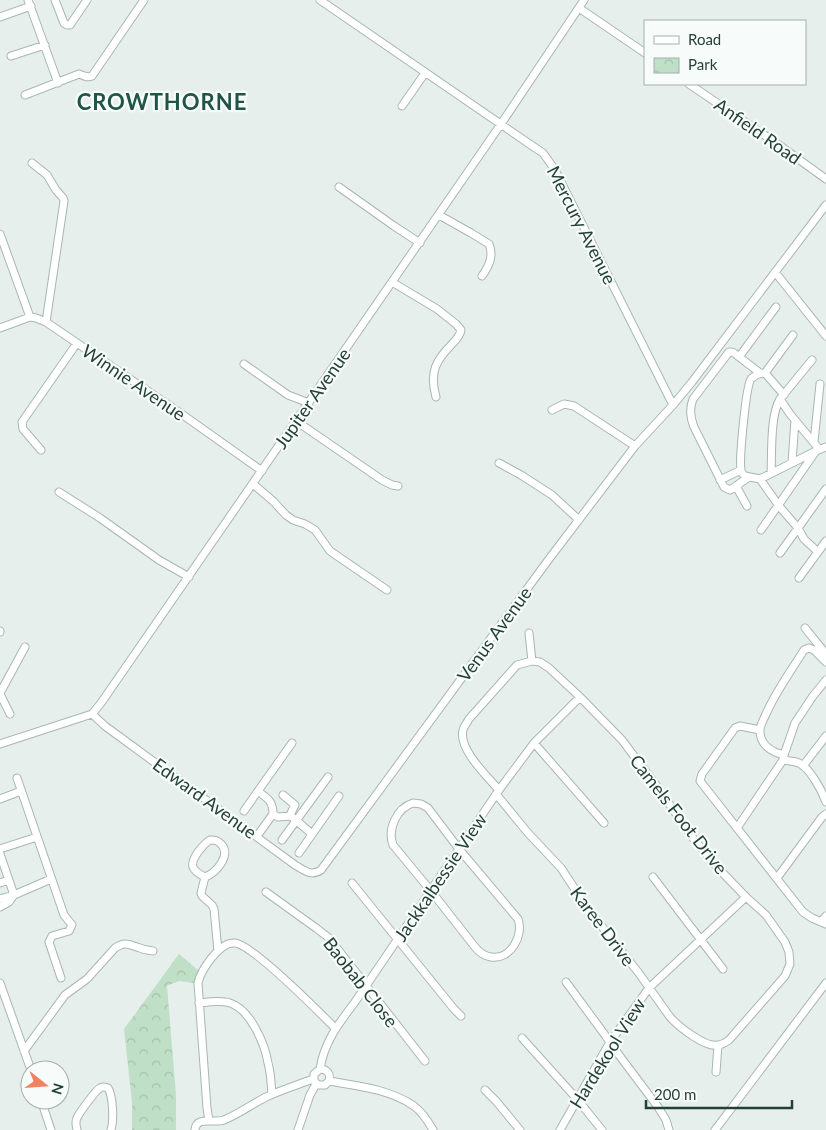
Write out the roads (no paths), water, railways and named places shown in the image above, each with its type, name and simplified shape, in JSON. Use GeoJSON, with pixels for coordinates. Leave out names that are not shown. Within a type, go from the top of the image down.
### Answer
{"type":"FeatureCollection","features":[{"type":"Feature","properties":{"kind":"street"},"geometry":{"type":"LineString","coordinates":[[55,0],[64,23],[70,25],[87,0]]}},
{"type":"Feature","properties":{"kind":"street"},"geometry":{"type":"LineString","coordinates":[[25,95],[79,74],[89,78],[92,76],[144,0]]}},
{"type":"Feature","properties":{"kind":"street","name":"Mercury Avenue"},"geometry":{"type":"LineString","coordinates":[[320,0],[501,124],[548,159],[673,404]]}},
{"type":"Feature","properties":{"kind":"street","name":"Jupiter Avenue"},"geometry":{"type":"LineString","coordinates":[[92,714],[112,689],[420,243],[584,0]]}},
{"type":"Feature","properties":{"kind":"street"},"geometry":{"type":"LineString","coordinates":[[0,17],[30,3],[58,82]]}},
{"type":"Feature","properties":{"kind":"street"},"geometry":{"type":"LineString","coordinates":[[579,8],[644,52]]}},
{"type":"Feature","properties":{"kind":"street"},"geometry":{"type":"LineString","coordinates":[[11,56],[44,45]]}},
{"type":"Feature","properties":{"kind":"street"},"geometry":{"type":"LineString","coordinates":[[402,106],[425,73]]}},
{"type":"Feature","properties":{"kind":"street","name":"Anfield Road"},"geometry":{"type":"LineString","coordinates":[[690,85],[826,179]]}},
{"type":"Feature","properties":{"kind":"street"},"geometry":{"type":"LineString","coordinates":[[32,162],[47,175],[64,201],[46,322]]}},
{"type":"Feature","properties":{"kind":"street"},"geometry":{"type":"LineString","coordinates":[[338,187],[420,243]]}},
{"type":"Feature","properties":{"kind":"street","name":"Venus Avenue"},"geometry":{"type":"LineString","coordinates":[[321,870],[537,574],[634,446],[692,382],[826,205]]}},
{"type":"Feature","properties":{"kind":"street"},"geometry":{"type":"LineString","coordinates":[[439,215],[489,244],[491,260],[482,276]]}},
{"type":"Feature","properties":{"kind":"street"},"geometry":{"type":"LineString","coordinates":[[0,234],[30,317],[0,328]]}},
{"type":"Feature","properties":{"kind":"street"},"geometry":{"type":"LineString","coordinates":[[775,272],[826,336]]}},
{"type":"Feature","properties":{"kind":"street"},"geometry":{"type":"LineString","coordinates":[[392,282],[437,309],[459,326],[461,330],[459,336],[439,357],[434,367],[433,382],[436,397]]}},
{"type":"Feature","properties":{"kind":"street"},"geometry":{"type":"LineString","coordinates":[[740,357],[776,307]]}},
{"type":"Feature","properties":{"kind":"street","name":"Winnie Avenue"},"geometry":{"type":"LineString","coordinates":[[30,317],[46,322],[77,342],[262,471]]}},
{"type":"Feature","properties":{"kind":"street"},"geometry":{"type":"LineString","coordinates":[[793,334],[763,373],[751,380],[748,387],[741,470],[744,475],[760,479],[820,449]]}},
{"type":"Feature","properties":{"kind":"street"},"geometry":{"type":"LineString","coordinates":[[41,450],[23,429],[22,420],[77,342]]}},
{"type":"Feature","properties":{"kind":"street"},"geometry":{"type":"LineString","coordinates":[[749,477],[730,490],[724,487],[690,419],[693,399],[727,353],[732,352],[763,373],[782,397],[795,420],[820,449]]}},
{"type":"Feature","properties":{"kind":"street"},"geometry":{"type":"LineString","coordinates":[[771,473],[776,406],[812,360]]}},
{"type":"Feature","properties":{"kind":"street"},"geometry":{"type":"LineString","coordinates":[[244,364],[288,395],[309,402]]}},
{"type":"Feature","properties":{"kind":"street"},"geometry":{"type":"LineString","coordinates":[[814,442],[820,384]]}},
{"type":"Feature","properties":{"kind":"street"},"geometry":{"type":"LineString","coordinates":[[552,410],[564,404],[574,406],[634,446]]}},
{"type":"Feature","properties":{"kind":"street"},"geometry":{"type":"LineString","coordinates":[[792,464],[795,420]]}},
{"type":"Feature","properties":{"kind":"street"},"geometry":{"type":"LineString","coordinates":[[296,421],[382,480],[398,486]]}},
{"type":"Feature","properties":{"kind":"street"},"geometry":{"type":"LineString","coordinates":[[761,530],[820,449]]}},
{"type":"Feature","properties":{"kind":"street"},"geometry":{"type":"LineString","coordinates":[[499,463],[522,475],[552,495],[579,520]]}},
{"type":"Feature","properties":{"kind":"street"},"geometry":{"type":"LineString","coordinates":[[720,480],[741,470]]}},
{"type":"Feature","properties":{"kind":"street"},"geometry":{"type":"LineString","coordinates":[[760,479],[779,506],[818,552]]}},
{"type":"Feature","properties":{"kind":"street"},"geometry":{"type":"LineString","coordinates":[[253,484],[288,517],[315,530],[330,551],[387,590]]}},
{"type":"Feature","properties":{"kind":"street"},"geometry":{"type":"LineString","coordinates":[[736,486],[747,506]]}},
{"type":"Feature","properties":{"kind":"street"},"geometry":{"type":"LineString","coordinates":[[780,553],[826,489]]}},
{"type":"Feature","properties":{"kind":"street"},"geometry":{"type":"LineString","coordinates":[[59,492],[100,518],[159,560],[189,577]]}},
{"type":"Feature","properties":{"kind":"street"},"geometry":{"type":"LineString","coordinates":[[799,578],[826,540]]}},
{"type":"Feature","properties":{"kind":"street"},"geometry":{"type":"LineString","coordinates":[[805,628],[826,654]]}},
{"type":"Feature","properties":{"kind":"street"},"geometry":{"type":"LineString","coordinates":[[529,633],[532,661]]}},
{"type":"Feature","properties":{"kind":"street"},"geometry":{"type":"LineString","coordinates":[[10,714],[0,693],[26,647]]}},
{"type":"Feature","properties":{"kind":"street"},"geometry":{"type":"LineString","coordinates":[[826,662],[814,650],[809,648],[804,650],[778,690],[764,717],[760,730],[761,738],[773,752],[804,766],[820,788],[826,802]]}},
{"type":"Feature","properties":{"kind":"street","name":"Camels Foot Drive"},"geometry":{"type":"LineString","coordinates":[[532,661],[540,662],[549,668],[580,696],[622,740],[692,837],[716,866],[770,920],[785,942],[790,959],[789,968],[785,976],[729,1040],[718,1045]]}},
{"type":"Feature","properties":{"kind":"street","name":"Karee Drive"},"geometry":{"type":"LineString","coordinates":[[532,661],[515,667],[469,719],[463,729],[463,739],[467,751],[528,833],[561,868],[588,909],[670,1016],[676,1023],[703,1042],[718,1045]]}},
{"type":"Feature","properties":{"kind":"street"},"geometry":{"type":"LineString","coordinates":[[737,828],[783,758],[797,721],[826,680]]}},
{"type":"Feature","properties":{"kind":"street","name":"Jackkalbessie View"},"geometry":{"type":"LineString","coordinates":[[320,1069],[324,1050],[335,1028],[366,986],[497,792],[534,743],[580,696]]}},
{"type":"Feature","properties":{"kind":"street"},"geometry":{"type":"LineString","coordinates":[[0,744],[92,714]]}},
{"type":"Feature","properties":{"kind":"street","name":"Edward Avenue"},"geometry":{"type":"LineString","coordinates":[[92,714],[105,726],[307,872],[314,873],[321,870]]}},
{"type":"Feature","properties":{"kind":"street"},"geometry":{"type":"LineString","coordinates":[[760,730],[740,726],[735,728],[700,777],[700,781],[806,914],[824,923]]}},
{"type":"Feature","properties":{"kind":"street"},"geometry":{"type":"LineString","coordinates":[[804,766],[826,736]]}},
{"type":"Feature","properties":{"kind":"street"},"geometry":{"type":"LineString","coordinates":[[244,810],[292,743]]}},
{"type":"Feature","properties":{"kind":"street"},"geometry":{"type":"LineString","coordinates":[[534,743],[604,824]]}},
{"type":"Feature","properties":{"kind":"street"},"geometry":{"type":"LineString","coordinates":[[282,840],[293,817],[328,777]]}},
{"type":"Feature","properties":{"kind":"street"},"geometry":{"type":"LineString","coordinates":[[17,778],[64,914],[72,926],[69,930],[52,936],[49,942],[61,978]]}},
{"type":"Feature","properties":{"kind":"street"},"geometry":{"type":"LineString","coordinates":[[257,836],[273,814],[272,803],[258,791]]}},
{"type":"Feature","properties":{"kind":"street"},"geometry":{"type":"LineString","coordinates":[[0,799],[21,792]]}},
{"type":"Feature","properties":{"kind":"street"},"geometry":{"type":"LineString","coordinates":[[283,795],[294,804],[293,817]]}},
{"type":"Feature","properties":{"kind":"street"},"geometry":{"type":"LineString","coordinates":[[299,853],[340,796]]}},
{"type":"Feature","properties":{"kind":"street"},"geometry":{"type":"LineString","coordinates":[[417,803],[428,808],[459,849],[518,918],[520,929],[517,941],[503,955],[494,958],[482,954],[393,845],[390,838],[397,815],[409,804],[417,803]]}},
{"type":"Feature","properties":{"kind":"street"},"geometry":{"type":"LineString","coordinates":[[273,814],[278,817],[293,817],[312,834]]}},
{"type":"Feature","properties":{"kind":"street"},"geometry":{"type":"LineString","coordinates":[[777,878],[826,814]]}},
{"type":"Feature","properties":{"kind":"street"},"geometry":{"type":"LineString","coordinates":[[0,849],[37,836]]}},
{"type":"Feature","properties":{"kind":"street"},"geometry":{"type":"LineString","coordinates":[[207,841],[218,841],[224,848],[225,857],[218,867],[205,877],[193,867],[193,859],[207,841]]}},
{"type":"Feature","properties":{"kind":"street"},"geometry":{"type":"LineString","coordinates":[[0,854],[14,894]]}},
{"type":"Feature","properties":{"kind":"street"},"geometry":{"type":"LineString","coordinates":[[205,877],[202,896],[212,905],[214,910],[218,951]]}},
{"type":"Feature","properties":{"kind":"street"},"geometry":{"type":"LineString","coordinates":[[653,877],[723,969]]}},
{"type":"Feature","properties":{"kind":"street"},"geometry":{"type":"LineString","coordinates":[[0,898],[51,879]]}},
{"type":"Feature","properties":{"kind":"street"},"geometry":{"type":"LineString","coordinates":[[0,883],[9,880]]}},
{"type":"Feature","properties":{"kind":"street"},"geometry":{"type":"LineString","coordinates":[[352,883],[461,1016]]}},
{"type":"Feature","properties":{"kind":"street","name":"Baobab Close"},"geometry":{"type":"LineString","coordinates":[[266,892],[324,933],[424,1061]]}},
{"type":"Feature","properties":{"kind":"street"},"geometry":{"type":"LineString","coordinates":[[0,907],[9,902],[14,894]]}},
{"type":"Feature","properties":{"kind":"street","name":"Hardekool View"},"geometry":{"type":"LineString","coordinates":[[560,1130],[610,1042],[648,988],[746,897]]}},
{"type":"Feature","properties":{"kind":"street"},"geometry":{"type":"LineString","coordinates":[[209,1121],[197,991],[199,977],[206,965],[222,947],[235,943],[248,949],[335,1028]]}},
{"type":"Feature","properties":{"kind":"street"},"geometry":{"type":"LineString","coordinates":[[24,1051],[65,994],[87,979],[115,948],[126,944],[153,951]]}},
{"type":"Feature","properties":{"kind":"street"},"geometry":{"type":"LineString","coordinates":[[566,982],[658,1107],[666,1120],[668,1130]]}},
{"type":"Feature","properties":{"kind":"street"},"geometry":{"type":"LineString","coordinates":[[0,983],[27,1060]]}},
{"type":"Feature","properties":{"kind":"street"},"geometry":{"type":"LineString","coordinates":[[715,1130],[826,983]]}},
{"type":"Feature","properties":{"kind":"street"},"geometry":{"type":"LineString","coordinates":[[199,1004],[225,1002],[233,1004],[242,1010],[260,1038],[270,1072],[272,1094]]}},
{"type":"Feature","properties":{"kind":"street"},"geometry":{"type":"LineString","coordinates":[[522,1038],[602,1130]]}},
{"type":"Feature","properties":{"kind":"street"},"geometry":{"type":"LineString","coordinates":[[716,1072],[718,1045]]}},
{"type":"Feature","properties":{"kind":"street"},"geometry":{"type":"LineString","coordinates":[[195,1130],[198,1123],[222,1121],[272,1094],[315,1081],[323,1086],[329,1081],[330,1076],[327,1071],[320,1069],[315,1072],[315,1081],[298,1130]]}},
{"type":"Feature","properties":{"kind":"street"},"geometry":{"type":"LineString","coordinates":[[329,1081],[377,1090],[406,1102],[418,1110],[433,1130]]}},
{"type":"Feature","properties":{"kind":"street"},"geometry":{"type":"LineString","coordinates":[[77,1130],[76,1121],[80,1112],[100,1087],[108,1088],[111,1093],[113,1124],[111,1130]]}},
{"type":"Feature","properties":{"kind":"street"},"geometry":{"type":"LineString","coordinates":[[485,1090],[520,1130]]}},
{"type":"Feature","properties":{"kind":"street"},"geometry":{"type":"LineString","coordinates":[[45,1110],[52,1130]]}},
{"type":"Feature","properties":{"kind":"district","name":"CROWTHORNE"},"geometry":{"type":"Point","coordinates":[162,101]}}]}
